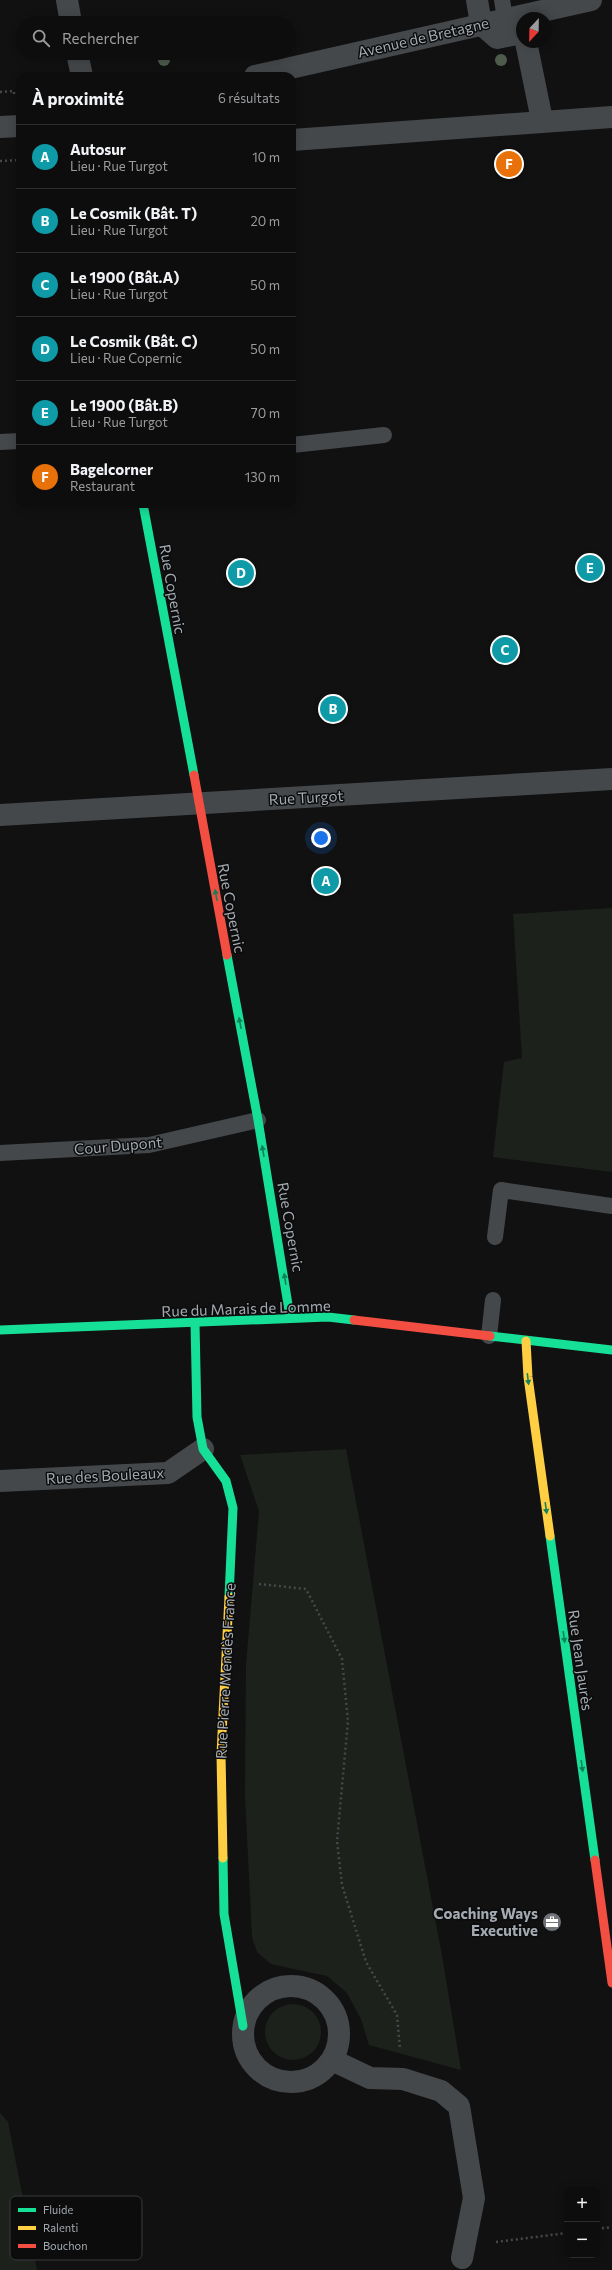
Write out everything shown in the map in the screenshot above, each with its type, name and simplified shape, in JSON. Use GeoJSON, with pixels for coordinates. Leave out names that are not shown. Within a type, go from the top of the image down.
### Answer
{"type":"FeatureCollection","features":[{"type":"Feature","properties":{"kind":"street"},"geometry":{"type":"LineString","coordinates":[[67,0],[70,16]]}},
{"type":"Feature","properties":{"kind":"street"},"geometry":{"type":"LineString","coordinates":[[477,0],[481,24],[497,38],[516,34]]}},
{"type":"Feature","properties":{"kind":"street","name":"Avenue de Bretagne"},"geometry":{"type":"LineString","coordinates":[[272,72],[481,24],[504,9],[591,0]]}},
{"type":"Feature","properties":{"kind":"street"},"geometry":{"type":"LineString","coordinates":[[527,48],[542,120]]}},
{"type":"Feature","properties":{"kind":"street"},"geometry":{"type":"LineString","coordinates":[[79,60],[81,72]]}},
{"type":"Feature","properties":{"kind":"street"},"geometry":{"type":"LineString","coordinates":[[296,140],[542,120],[612,117]]}},
{"type":"Feature","properties":{"kind":"street"},"geometry":{"type":"LineString","coordinates":[[0,127],[16,126]]}},
{"type":"Feature","properties":{"kind":"street","name":"Rue Copernic"},"geometry":{"type":"LineString","coordinates":[[144,508],[258,1120],[290,1317]]}},
{"type":"Feature","properties":{"kind":"street","name":"Rue Turgot"},"geometry":{"type":"LineString","coordinates":[[0,815],[612,779]]}},
{"type":"Feature","properties":{"kind":"street","name":"Rue du Marais de Lomme"},"geometry":{"type":"LineString","coordinates":[[0,1330],[195,1323],[290,1317],[328,1318],[612,1350]]}},
{"type":"Feature","properties":{"kind":"street","name":"Rue Pierre Mendès France"},"geometry":{"type":"LineString","coordinates":[[195,1323],[197,1417],[203,1449],[226,1481],[233,1508],[221,1754],[224,1914],[243,2026],[243,2042],[249,2058],[260,2070],[274,2079],[290,2082],[306,2080],[321,2072],[332,2060],[338,2046],[340,2030],[336,2015],[328,2002],[316,1992],[302,1986],[286,1986],[271,1990],[258,1998],[248,2011],[243,2026]]}},
{"type":"Feature","properties":{"kind":"street","name":"Rue Jean Jaurès"},"geometry":{"type":"LineString","coordinates":[[526,1340],[528,1377],[612,1983]]}},
{"type":"Feature","properties":{"kind":"street","name":"Rue des Bouleaux"},"geometry":{"type":"LineString","coordinates":[[0,1480],[168,1473],[203,1449]]}},
{"type":"Feature","properties":{"kind":"street"},"geometry":{"type":"LineString","coordinates":[[332,2060],[370,2078],[403,2079],[441,2090],[459,2106],[474,2198],[462,2258]]}},
{"type":"Feature","properties":{"kind":"lane"},"geometry":{"type":"LineString","coordinates":[[296,445],[384,435]]}},
{"type":"Feature","properties":{"kind":"lane"},"geometry":{"type":"LineString","coordinates":[[0,442],[16,441]]}},
{"type":"Feature","properties":{"kind":"lane","name":"Cour Dupont"},"geometry":{"type":"LineString","coordinates":[[0,1153],[149,1145],[258,1120]]}},
{"type":"Feature","properties":{"kind":"lane"},"geometry":{"type":"LineString","coordinates":[[495,1237],[501,1190],[612,1206]]}},
{"type":"Feature","properties":{"kind":"lane"},"geometry":{"type":"LineString","coordinates":[[489,1336],[493,1300]]}},
{"type":"Feature","properties":{"kind":"path"},"geometry":{"type":"LineString","coordinates":[[0,161],[16,160]]}},
{"type":"Feature","properties":{"kind":"path"},"geometry":{"type":"LineString","coordinates":[[229,1581],[306,1589],[342,1659],[348,1721],[337,1841],[342,1884],[366,1962],[397,2015],[403,2079]]}},
{"type":"Feature","properties":{"kind":"path"},"geometry":{"type":"LineString","coordinates":[[600,2229],[612,2227]]}},
{"type":"Feature","properties":{"kind":"path"},"geometry":{"type":"LineString","coordinates":[[466,2236],[489,2243],[564,2233]]}},
{"type":"Feature","properties":{"kind":"shaded area"},"geometry":{"type":"Polygon","coordinates":[[[612,908],[612,1172],[493,1157],[504,1062],[522,1058],[513,914],[612,908]]]}},
{"type":"Feature","properties":{"kind":"shaded area"},"geometry":{"type":"Polygon","coordinates":[[[346,1449],[441,1950],[461,2070],[369,2045],[361,2019],[347,1993],[327,1976],[271,1964],[257,1952],[252,1937],[245,1796],[246,1665],[259,1511],[240,1455],[346,1449]]]}},
{"type":"Feature","properties":{"kind":"shaded area"},"geometry":{"type":"Polygon","coordinates":[[[288,2004],[298,2004],[313,2012],[319,2021],[321,2032],[319,2043],[313,2052],[298,2060],[288,2060],[277,2055],[270,2048],[265,2037],[265,2027],[270,2016],[277,2009],[288,2004]]]}},
{"type":"Feature","properties":{"kind":"shaded area"},"geometry":{"type":"Polygon","coordinates":[[[0,2113],[8,2122],[22,2196],[10,2196],[10,2260],[35,2260],[37,2270],[0,2270],[0,2113]]]}},
{"type":"Feature","properties":{"kind":"traffic: fast"},"geometry":{"type":"LineString","coordinates":[[144,508],[194,775]]}},
{"type":"Feature","properties":{"kind":"traffic: fast"},"geometry":{"type":"LineString","coordinates":[[227,955],[258,1120],[290,1317]]}},
{"type":"Feature","properties":{"kind":"traffic: fast"},"geometry":{"type":"LineString","coordinates":[[0,1330],[328,1317],[354,1320]]}},
{"type":"Feature","properties":{"kind":"traffic: fast"},"geometry":{"type":"LineString","coordinates":[[195,1323],[197,1417],[203,1449],[226,1481],[233,1508],[229,1597]]}},
{"type":"Feature","properties":{"kind":"traffic: fast"},"geometry":{"type":"LineString","coordinates":[[490,1336],[612,1350]]}},
{"type":"Feature","properties":{"kind":"traffic: fast"},"geometry":{"type":"LineString","coordinates":[[550,1536],[595,1860]]}},
{"type":"Feature","properties":{"kind":"traffic: fast"},"geometry":{"type":"LineString","coordinates":[[223,1858],[224,1914],[243,2026]]}},
{"type":"Feature","properties":{"kind":"traffic: slow"},"geometry":{"type":"LineString","coordinates":[[526,1341],[528,1377],[550,1536]]}},
{"type":"Feature","properties":{"kind":"traffic: slow"},"geometry":{"type":"LineString","coordinates":[[223,1858],[221,1754],[229,1597]]}},
{"type":"Feature","properties":{"kind":"traffic: jam"},"geometry":{"type":"LineString","coordinates":[[194,775],[227,955]]}},
{"type":"Feature","properties":{"kind":"traffic: jam"},"geometry":{"type":"LineString","coordinates":[[354,1320],[490,1336]]}},
{"type":"Feature","properties":{"kind":"traffic: jam"},"geometry":{"type":"LineString","coordinates":[[595,1860],[612,1983]]}},
{"type":"Feature","properties":{"kind":"place","name":"Bagelcorner"},"geometry":{"type":"Point","coordinates":[509,164]}},
{"type":"Feature","properties":{"kind":"place","name":"Le 1900 (Bât.B)"},"geometry":{"type":"Point","coordinates":[590,568]}},
{"type":"Feature","properties":{"kind":"place","name":"Le Cosmik (Bât. C)"},"geometry":{"type":"Point","coordinates":[241,573]}},
{"type":"Feature","properties":{"kind":"place","name":"Le 1900 (Bât.A)"},"geometry":{"type":"Point","coordinates":[505,650]}},
{"type":"Feature","properties":{"kind":"place","name":"Le Cosmik (Bât. T)"},"geometry":{"type":"Point","coordinates":[333,709]}},
{"type":"Feature","properties":{"kind":"place","name":"Autosur"},"geometry":{"type":"Point","coordinates":[326,881]}},
{"type":"Feature","properties":{"kind":"place","name":"Coaching Ways Executive"},"geometry":{"type":"Point","coordinates":[552,1922]}}]}
